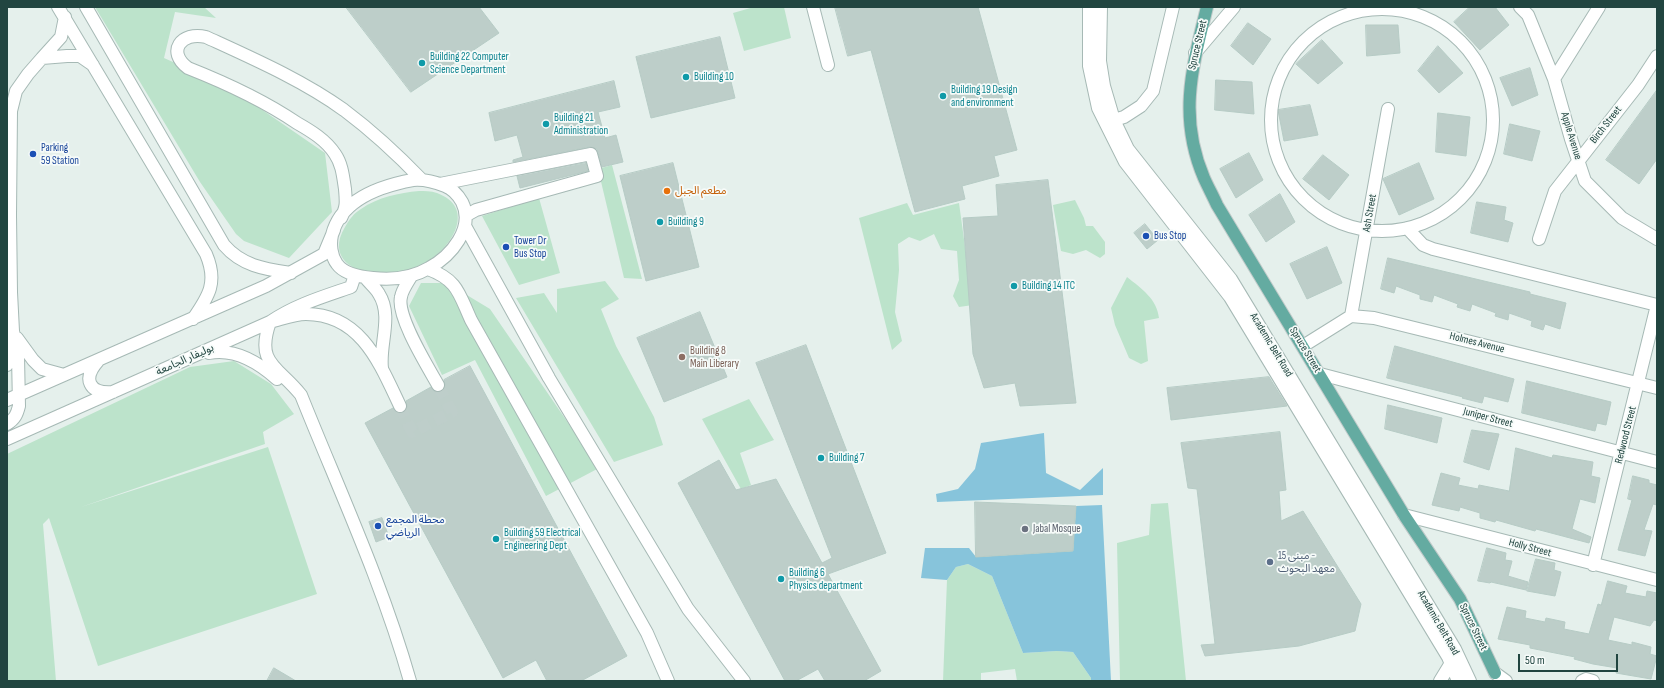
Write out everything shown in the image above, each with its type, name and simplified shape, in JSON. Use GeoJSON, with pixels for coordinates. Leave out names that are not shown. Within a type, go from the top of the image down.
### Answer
{"type":"FeatureCollection","features":[{"type":"Feature","properties":{"kind":"main road","name":"Spruce Street"},"geometry":{"type":"LineString","coordinates":[[1206,7],[1190,81],[1188,102],[1190,127],[1195,151],[1204,178],[1218,205],[1404,515],[1460,599],[1497,677]]}},
{"type":"Feature","properties":{"kind":"street"},"geometry":{"type":"LineString","coordinates":[[86,7],[224,245],[231,253],[251,265],[290,274]]}},
{"type":"Feature","properties":{"kind":"street"},"geometry":{"type":"LineString","coordinates":[[813,7],[828,65]]}},
{"type":"Feature","properties":{"kind":"street","name":"Academic Belt Road"},"geometry":{"type":"LineString","coordinates":[[1089,7],[1089,66],[1098,108],[1125,162],[1230,297],[1450,663],[1458,681]]}},
{"type":"Feature","properties":{"kind":"street","name":"Academic Belt Road"},"geometry":{"type":"LineString","coordinates":[[1102,7],[1100,61],[1104,86],[1114,120],[1128,149],[1231,280],[1451,642],[1470,681]]}},
{"type":"Feature","properties":{"kind":"street"},"geometry":{"type":"LineString","coordinates":[[1114,120],[1124,118],[1141,106],[1153,92],[1173,7]]}},
{"type":"Feature","properties":{"kind":"street"},"geometry":{"type":"LineString","coordinates":[[1196,54],[1234,7]]}},
{"type":"Feature","properties":{"kind":"street","name":"Apple Avenue"},"geometry":{"type":"LineString","coordinates":[[1520,7],[1528,15],[1554,79],[1585,181],[1622,218],[1657,239]]}},
{"type":"Feature","properties":{"kind":"street"},"geometry":{"type":"LineString","coordinates":[[1554,79],[1599,7]]}},
{"type":"Feature","properties":{"kind":"street"},"geometry":{"type":"LineString","coordinates":[[1378,8],[1411,12],[1441,25],[1466,46],[1484,74],[1493,105],[1493,138],[1483,169],[1479,175],[1464,196],[1438,216],[1407,228],[1387,231],[1367,230],[1335,220],[1308,202],[1287,177],[1274,146],[1271,114],[1277,81],[1293,53],[1316,30],[1346,14],[1378,8]]}},
{"type":"Feature","properties":{"kind":"street"},"geometry":{"type":"LineString","coordinates":[[62,12],[206,254],[212,275],[210,292],[192,320]]}},
{"type":"Feature","properties":{"kind":"street"},"geometry":{"type":"LineString","coordinates":[[7,365],[10,357],[13,331],[10,215],[11,111],[16,91],[28,74],[62,37],[62,12]]}},
{"type":"Feature","properties":{"kind":"street"},"geometry":{"type":"LineString","coordinates":[[7,400],[192,320],[266,286],[324,254],[334,230],[346,208],[343,175],[340,163],[330,147],[322,139],[280,112],[246,93],[188,68],[183,64],[179,57],[178,49],[180,42],[185,37],[198,35],[206,37],[268,65],[305,85],[344,110],[400,157],[422,180]]}},
{"type":"Feature","properties":{"kind":"street"},"geometry":{"type":"LineString","coordinates":[[42,58],[80,56],[94,65]]}},
{"type":"Feature","properties":{"kind":"street","name":"Birch Street"},"geometry":{"type":"LineString","coordinates":[[1539,239],[1555,191],[1638,85],[1657,56]]}},
{"type":"Feature","properties":{"kind":"street","name":"Ash Street"},"geometry":{"type":"LineString","coordinates":[[1352,316],[1388,109]]}},
{"type":"Feature","properties":{"kind":"street"},"geometry":{"type":"LineString","coordinates":[[334,230],[331,241],[331,250],[337,264],[344,271],[360,276],[384,279],[412,275],[428,269],[451,251],[458,241],[466,221],[476,210],[597,176],[591,154],[440,184]]}},
{"type":"Feature","properties":{"kind":"street"},"geometry":{"type":"LineString","coordinates":[[341,218],[352,204],[380,187],[397,183],[422,180],[440,184],[449,188],[458,195],[466,221],[549,378],[688,609],[744,681]]}},
{"type":"Feature","properties":{"kind":"street"},"geometry":{"type":"LineString","coordinates":[[1407,228],[1423,245],[1433,249],[1657,305]]}},
{"type":"Feature","properties":{"kind":"street"},"geometry":{"type":"LineString","coordinates":[[428,269],[449,279],[456,287],[472,320],[647,633],[668,681]]}},
{"type":"Feature","properties":{"kind":"street"},"geometry":{"type":"LineString","coordinates":[[412,275],[400,297],[400,309],[408,329],[438,385]]}},
{"type":"Feature","properties":{"kind":"street"},"geometry":{"type":"LineString","coordinates":[[360,276],[379,293],[384,308],[385,318],[380,359],[382,368]]}},
{"type":"Feature","properties":{"kind":"street","name":"بوليفار الجامعة"},"geometry":{"type":"LineString","coordinates":[[7,439],[270,322],[306,302],[351,287],[360,276]]}},
{"type":"Feature","properties":{"kind":"street","name":"Redwood Street"},"geometry":{"type":"LineString","coordinates":[[1593,565],[1657,305]]}},
{"type":"Feature","properties":{"kind":"street"},"geometry":{"type":"LineString","coordinates":[[400,406],[382,368],[364,341],[356,332],[334,319],[319,315],[305,314],[270,322],[264,342],[264,349],[268,359],[274,367],[291,382],[301,394],[372,566],[398,639],[410,681]]}},
{"type":"Feature","properties":{"kind":"street"},"geometry":{"type":"LineString","coordinates":[[1303,346],[1352,316]]}},
{"type":"Feature","properties":{"kind":"street","name":"Holmes Avenue"},"geometry":{"type":"LineString","coordinates":[[1352,316],[1374,318],[1657,388]]}},
{"type":"Feature","properties":{"kind":"street"},"geometry":{"type":"LineString","coordinates":[[13,331],[28,355],[42,369],[64,375]]}},
{"type":"Feature","properties":{"kind":"street"},"geometry":{"type":"LineString","coordinates":[[7,424],[18,414],[18,356],[13,331]]}},
{"type":"Feature","properties":{"kind":"street"},"geometry":{"type":"LineString","coordinates":[[192,357],[218,351],[238,354],[248,358],[270,372],[288,389],[300,402],[311,419]]}},
{"type":"Feature","properties":{"kind":"street"},"geometry":{"type":"LineString","coordinates":[[99,360],[91,369],[89,381],[98,391],[104,393],[114,392]]}},
{"type":"Feature","properties":{"kind":"street","name":"Juniper Street"},"geometry":{"type":"LineString","coordinates":[[1320,374],[1657,462]]}},
{"type":"Feature","properties":{"kind":"street","name":"Holly Street"},"geometry":{"type":"LineString","coordinates":[[1404,515],[1593,565],[1657,580]]}},
{"type":"Feature","properties":{"kind":"street"},"geometry":{"type":"LineString","coordinates":[[1440,681],[1450,663]]}},
{"type":"Feature","properties":{"kind":"street"},"geometry":{"type":"LineString","coordinates":[[1497,677],[1506,681]]}},
{"type":"Feature","properties":{"kind":"street"},"geometry":{"type":"LineString","coordinates":[[1582,681],[1586,679],[1593,681]]}},
{"type":"Feature","properties":{"kind":"green space"},"geometry":{"type":"Polygon","coordinates":[[[95,7],[204,7],[216,18],[175,12],[164,58],[229,87],[325,153],[332,212],[289,258],[244,241],[236,234],[200,182],[95,7]]]}},
{"type":"Feature","properties":{"kind":"green space"},"geometry":{"type":"Polygon","coordinates":[[[754,7],[784,7],[791,38],[744,51],[733,13],[754,7]]]}},
{"type":"Feature","properties":{"kind":"green space"},"geometry":{"type":"Polygon","coordinates":[[[612,165],[642,279],[624,278],[598,169],[612,165]]]}},
{"type":"Feature","properties":{"kind":"green space"},"geometry":{"type":"Polygon","coordinates":[[[430,191],[449,199],[455,207],[458,216],[457,226],[453,235],[447,245],[439,253],[430,260],[418,266],[399,272],[386,274],[370,273],[360,270],[352,267],[345,261],[341,255],[339,247],[340,238],[350,219],[358,211],[374,201],[396,194],[430,191]]]}},
{"type":"Feature","properties":{"kind":"green space"},"geometry":{"type":"Polygon","coordinates":[[[539,198],[560,273],[519,285],[482,216],[539,198]]]}},
{"type":"Feature","properties":{"kind":"green space"},"geometry":{"type":"Polygon","coordinates":[[[1075,200],[1084,218],[1086,226],[1093,226],[1105,242],[1105,254],[1100,258],[1086,250],[1073,254],[1061,251],[1053,205],[1075,200]]]}},
{"type":"Feature","properties":{"kind":"green space"},"geometry":{"type":"Polygon","coordinates":[[[907,203],[913,215],[959,203],[973,305],[959,307],[953,296],[959,280],[957,251],[941,249],[934,234],[920,241],[909,237],[898,244],[899,270],[895,312],[902,341],[892,350],[859,218],[907,203]]]}},
{"type":"Feature","properties":{"kind":"green space"},"geometry":{"type":"Polygon","coordinates":[[[1127,277],[1148,295],[1158,311],[1159,318],[1144,321],[1148,361],[1141,364],[1129,358],[1115,325],[1111,308],[1127,277]]]}},
{"type":"Feature","properties":{"kind":"green space"},"geometry":{"type":"Polygon","coordinates":[[[605,281],[619,299],[601,309],[616,346],[654,417],[663,445],[614,462],[516,298],[544,293],[557,313],[557,289],[605,281]]]}},
{"type":"Feature","properties":{"kind":"green space"},"geometry":{"type":"Polygon","coordinates":[[[421,283],[447,283],[490,309],[599,468],[546,496],[475,360],[442,375],[409,306],[421,283]]]}},
{"type":"Feature","properties":{"kind":"green space"},"geometry":{"type":"Polygon","coordinates":[[[234,361],[271,384],[294,414],[263,432],[265,444],[81,507],[268,447],[317,594],[98,666],[49,518],[43,524],[56,681],[7,681],[7,454],[190,367],[234,361]]]}},
{"type":"Feature","properties":{"kind":"green space"},"geometry":{"type":"Polygon","coordinates":[[[749,399],[774,440],[740,453],[751,485],[741,489],[702,419],[749,399]]]}},
{"type":"Feature","properties":{"kind":"green space"},"geometry":{"type":"Polygon","coordinates":[[[1168,503],[1186,681],[1120,681],[1117,543],[1149,535],[1151,504],[1168,503]]]}},
{"type":"Feature","properties":{"kind":"green space"},"geometry":{"type":"Polygon","coordinates":[[[968,564],[992,576],[1023,653],[1057,651],[1073,652],[1091,678],[1091,681],[1017,681],[1015,669],[981,673],[981,681],[943,681],[947,580],[956,567],[968,564]]]}},
{"type":"Feature","properties":{"kind":"water"},"geometry":{"type":"Polygon","coordinates":[[[1044,433],[1046,473],[1080,490],[1103,468],[1103,495],[937,502],[936,494],[958,489],[975,469],[981,443],[1044,433]]]}},
{"type":"Feature","properties":{"kind":"water"},"geometry":{"type":"Polygon","coordinates":[[[1102,505],[1111,681],[1091,681],[1091,678],[1073,652],[1057,651],[1023,653],[992,576],[968,564],[956,567],[947,580],[921,578],[925,548],[969,548],[976,557],[1073,551],[1076,506],[1102,505]]]}},
{"type":"Feature","properties":{"kind":"building","name":"Building 22 Computer Science Department"},"geometry":{"type":"Polygon","coordinates":[[[346,7],[479,7],[499,33],[411,92],[346,7]]]}},
{"type":"Feature","properties":{"kind":"building","name":"Building 19 Design and environment"},"geometry":{"type":"Polygon","coordinates":[[[835,7],[978,7],[1017,150],[994,156],[999,176],[962,186],[965,199],[915,212],[871,50],[848,56],[835,7]]]}},
{"type":"Feature","properties":{"kind":"building"},"geometry":{"type":"Polygon","coordinates":[[[1470,7],[1495,7],[1509,25],[1480,50],[1454,22],[1470,7]]]}},
{"type":"Feature","properties":{"kind":"building"},"geometry":{"type":"Polygon","coordinates":[[[1248,23],[1271,39],[1253,65],[1231,46],[1248,23]]]}},
{"type":"Feature","properties":{"kind":"building"},"geometry":{"type":"Polygon","coordinates":[[[1366,25],[1398,25],[1400,53],[1367,56],[1366,25]]]}},
{"type":"Feature","properties":{"kind":"building","name":"Building 10"},"geometry":{"type":"Polygon","coordinates":[[[720,37],[735,98],[651,118],[636,57],[720,37]]]}},
{"type":"Feature","properties":{"kind":"building"},"geometry":{"type":"Polygon","coordinates":[[[1322,40],[1343,63],[1318,84],[1296,64],[1322,40]]]}},
{"type":"Feature","properties":{"kind":"building"},"geometry":{"type":"Polygon","coordinates":[[[1438,46],[1463,73],[1439,93],[1418,71],[1438,46]]]}},
{"type":"Feature","properties":{"kind":"building"},"geometry":{"type":"Polygon","coordinates":[[[1530,68],[1538,95],[1512,106],[1500,78],[1530,68]]]}},
{"type":"Feature","properties":{"kind":"building"},"geometry":{"type":"Polygon","coordinates":[[[1216,80],[1252,82],[1254,114],[1215,110],[1216,80]]]}},
{"type":"Feature","properties":{"kind":"building","name":"Building 21 Administration"},"geometry":{"type":"Polygon","coordinates":[[[614,81],[620,107],[598,112],[605,138],[616,135],[623,162],[602,167],[597,149],[590,147],[513,162],[513,160],[523,157],[517,135],[495,141],[489,113],[614,81]]]}},
{"type":"Feature","properties":{"kind":"building"},"geometry":{"type":"Polygon","coordinates":[[[1657,90],[1657,159],[1639,184],[1606,160],[1657,90]]]}},
{"type":"Feature","properties":{"kind":"building"},"geometry":{"type":"Polygon","coordinates":[[[1310,105],[1318,135],[1284,141],[1278,110],[1310,105]]]}},
{"type":"Feature","properties":{"kind":"building"},"geometry":{"type":"Polygon","coordinates":[[[1438,113],[1470,117],[1466,156],[1436,152],[1438,113]]]}},
{"type":"Feature","properties":{"kind":"building"},"geometry":{"type":"Polygon","coordinates":[[[1510,124],[1540,131],[1532,161],[1504,154],[1510,124]]]}},
{"type":"Feature","properties":{"kind":"building"},"geometry":{"type":"Polygon","coordinates":[[[1249,153],[1263,180],[1236,198],[1220,169],[1249,153]]]}},
{"type":"Feature","properties":{"kind":"building"},"geometry":{"type":"Polygon","coordinates":[[[1323,155],[1349,175],[1329,200],[1303,179],[1323,155]]]}},
{"type":"Feature","properties":{"kind":"building"},"geometry":{"type":"Polygon","coordinates":[[[586,163],[588,171],[520,188],[517,176],[586,163]]]}},
{"type":"Feature","properties":{"kind":"building","name":"Building 9"},"geometry":{"type":"Polygon","coordinates":[[[673,163],[699,267],[646,281],[620,176],[673,163]]]}},
{"type":"Feature","properties":{"kind":"building"},"geometry":{"type":"Polygon","coordinates":[[[1419,163],[1434,199],[1399,215],[1383,179],[1419,163]]]}},
{"type":"Feature","properties":{"kind":"building","name":"Building 14 ITC"},"geometry":{"type":"Polygon","coordinates":[[[1048,180],[1076,403],[1020,406],[1015,383],[984,388],[973,354],[963,218],[998,216],[996,185],[1048,180]]]}},
{"type":"Feature","properties":{"kind":"building"},"geometry":{"type":"Polygon","coordinates":[[[1280,194],[1295,222],[1266,242],[1249,215],[1280,194]]]}},
{"type":"Feature","properties":{"kind":"building"},"geometry":{"type":"Polygon","coordinates":[[[1477,202],[1506,207],[1504,220],[1513,223],[1508,242],[1471,233],[1477,202]]]}},
{"type":"Feature","properties":{"kind":"building"},"geometry":{"type":"Polygon","coordinates":[[[1145,224],[1158,240],[1147,249],[1134,233],[1145,224]]]}},
{"type":"Feature","properties":{"kind":"building"},"geometry":{"type":"Polygon","coordinates":[[[1327,247],[1342,283],[1307,299],[1290,264],[1327,247]]]}},
{"type":"Feature","properties":{"kind":"building"},"geometry":{"type":"Polygon","coordinates":[[[1388,258],[1530,292],[1530,294],[1566,303],[1560,329],[1545,324],[1543,330],[1531,326],[1532,321],[1509,313],[1508,320],[1495,316],[1496,313],[1472,304],[1470,311],[1457,307],[1458,304],[1434,295],[1432,302],[1420,299],[1420,295],[1396,286],[1394,293],[1381,289],[1388,258]]]}},
{"type":"Feature","properties":{"kind":"building","name":"Building 8 Main Liberary"},"geometry":{"type":"Polygon","coordinates":[[[700,312],[727,377],[664,402],[637,338],[700,312]]]}},
{"type":"Feature","properties":{"kind":"building","name":"Building 6 Physics department"},"geometry":{"type":"Polygon","coordinates":[[[806,345],[886,553],[828,574],[881,671],[864,681],[825,681],[818,669],[796,681],[785,681],[678,483],[719,460],[736,490],[776,479],[822,563],[832,558],[756,363],[806,345]]]}},
{"type":"Feature","properties":{"kind":"building"},"geometry":{"type":"Polygon","coordinates":[[[1395,346],[1514,379],[1508,402],[1484,396],[1482,403],[1387,378],[1395,346]]]}},
{"type":"Feature","properties":{"kind":"building","name":"Building 59 Electrical Engineering Dept"},"geometry":{"type":"Polygon","coordinates":[[[470,366],[627,656],[581,681],[547,681],[536,660],[503,678],[365,423],[393,408],[396,412],[404,413],[407,407],[406,401],[431,387],[435,392],[441,392],[445,385],[444,380],[470,366]]]}},
{"type":"Feature","properties":{"kind":"building"},"geometry":{"type":"Polygon","coordinates":[[[1269,377],[1287,406],[1171,420],[1167,388],[1269,377]]]}},
{"type":"Feature","properties":{"kind":"building"},"geometry":{"type":"Polygon","coordinates":[[[1527,381],[1611,402],[1606,425],[1597,423],[1595,431],[1522,413],[1527,381]]]}},
{"type":"Feature","properties":{"kind":"building"},"geometry":{"type":"Polygon","coordinates":[[[1388,405],[1442,418],[1437,443],[1385,429],[1388,405]]]}},
{"type":"Feature","properties":{"kind":"building"},"geometry":{"type":"Polygon","coordinates":[[[1472,430],[1499,434],[1489,470],[1464,462],[1472,430]]]}},
{"type":"Feature","properties":{"kind":"building","name":"مبنى 15 - معهد البحوث"},"geometry":{"type":"Polygon","coordinates":[[[1280,432],[1286,490],[1279,491],[1281,521],[1303,511],[1361,604],[1355,631],[1299,646],[1205,656],[1201,645],[1215,644],[1197,489],[1188,488],[1181,443],[1280,432]]]}},
{"type":"Feature","properties":{"kind":"building"},"geometry":{"type":"Polygon","coordinates":[[[1516,448],[1552,458],[1553,455],[1593,462],[1591,476],[1600,478],[1595,503],[1580,499],[1572,529],[1591,537],[1589,543],[1536,529],[1535,531],[1496,520],[1495,522],[1480,518],[1480,513],[1460,507],[1459,511],[1432,505],[1441,473],[1460,478],[1458,485],[1478,489],[1479,485],[1509,491],[1516,448]]]}},
{"type":"Feature","properties":{"kind":"building"},"geometry":{"type":"Polygon","coordinates":[[[1633,476],[1649,480],[1649,483],[1657,485],[1657,505],[1653,504],[1644,530],[1652,531],[1645,556],[1618,550],[1632,500],[1628,499],[1633,476]]]}},
{"type":"Feature","properties":{"kind":"building","name":"Jabal Mosque"},"geometry":{"type":"Polygon","coordinates":[[[975,502],[1076,506],[1073,551],[976,557],[975,502]]]}},
{"type":"Feature","properties":{"kind":"building"},"geometry":{"type":"Polygon","coordinates":[[[382,518],[389,537],[376,542],[369,522],[382,518]]]}},
{"type":"Feature","properties":{"kind":"building"},"geometry":{"type":"Polygon","coordinates":[[[1487,548],[1506,553],[1505,560],[1512,561],[1508,576],[1528,582],[1526,590],[1491,582],[1478,581],[1487,548]]]}},
{"type":"Feature","properties":{"kind":"building"},"geometry":{"type":"Polygon","coordinates":[[[1536,559],[1555,563],[1554,570],[1561,572],[1555,596],[1527,591],[1536,559]]]}},
{"type":"Feature","properties":{"kind":"building"},"geometry":{"type":"Polygon","coordinates":[[[1608,581],[1627,586],[1625,593],[1646,597],[1647,591],[1657,593],[1657,621],[1654,620],[1650,626],[1614,617],[1608,640],[1632,645],[1632,642],[1651,647],[1650,654],[1657,656],[1651,679],[1616,673],[1617,668],[1593,664],[1574,659],[1575,657],[1530,648],[1530,645],[1498,639],[1507,607],[1526,611],[1525,618],[1545,622],[1546,618],[1565,622],[1564,629],[1589,634],[1598,604],[1601,605],[1608,581]]]}},
{"type":"Feature","properties":{"kind":"building"},"geometry":{"type":"Polygon","coordinates":[[[274,668],[296,681],[267,681],[274,668]]]}},
{"type":"Feature","properties":{"kind":"tunnel"},"geometry":{"type":"LineString","coordinates":[[400,406],[412,432],[452,412],[438,385]]}},
{"type":"Feature","properties":{"kind":"place","name":"Building 22 Computer Science Department"},"geometry":{"type":"Point","coordinates":[422,63]}},
{"type":"Feature","properties":{"kind":"place","name":"Building 10"},"geometry":{"type":"Point","coordinates":[686,77]}},
{"type":"Feature","properties":{"kind":"place","name":"Building 19 Design and environment"},"geometry":{"type":"Point","coordinates":[943,96]}},
{"type":"Feature","properties":{"kind":"place","name":"Building 21 Administration"},"geometry":{"type":"Point","coordinates":[546,124]}},
{"type":"Feature","properties":{"kind":"place","name":"Parking 59 Station"},"geometry":{"type":"Point","coordinates":[33,154]}},
{"type":"Feature","properties":{"kind":"place","name":"مطعم الجبل"},"geometry":{"type":"Point","coordinates":[667,191]}},
{"type":"Feature","properties":{"kind":"place","name":"Building 9"},"geometry":{"type":"Point","coordinates":[660,222]}},
{"type":"Feature","properties":{"kind":"place","name":"Bus Stop"},"geometry":{"type":"Point","coordinates":[1146,236]}},
{"type":"Feature","properties":{"kind":"place","name":"Tower Dr Bus Stop"},"geometry":{"type":"Point","coordinates":[506,247]}},
{"type":"Feature","properties":{"kind":"place","name":"Building 14 ITC"},"geometry":{"type":"Point","coordinates":[1014,286]}},
{"type":"Feature","properties":{"kind":"place","name":"Building 8 Main Liberary"},"geometry":{"type":"Point","coordinates":[682,357]}},
{"type":"Feature","properties":{"kind":"place","name":"Building 7"},"geometry":{"type":"Point","coordinates":[821,458]}},
{"type":"Feature","properties":{"kind":"place","name":"محطة المجمع الرياضي"},"geometry":{"type":"Point","coordinates":[378,526]}},
{"type":"Feature","properties":{"kind":"place","name":"Jabal Mosque"},"geometry":{"type":"Point","coordinates":[1025,529]}},
{"type":"Feature","properties":{"kind":"place","name":"Building 59 Electrical Engineering Dept"},"geometry":{"type":"Point","coordinates":[496,539]}},
{"type":"Feature","properties":{"kind":"place","name":"مبنى 15 - معهد البحوث"},"geometry":{"type":"Point","coordinates":[1270,562]}},
{"type":"Feature","properties":{"kind":"place","name":"Building 6 Physics department"},"geometry":{"type":"Point","coordinates":[781,579]}}]}
